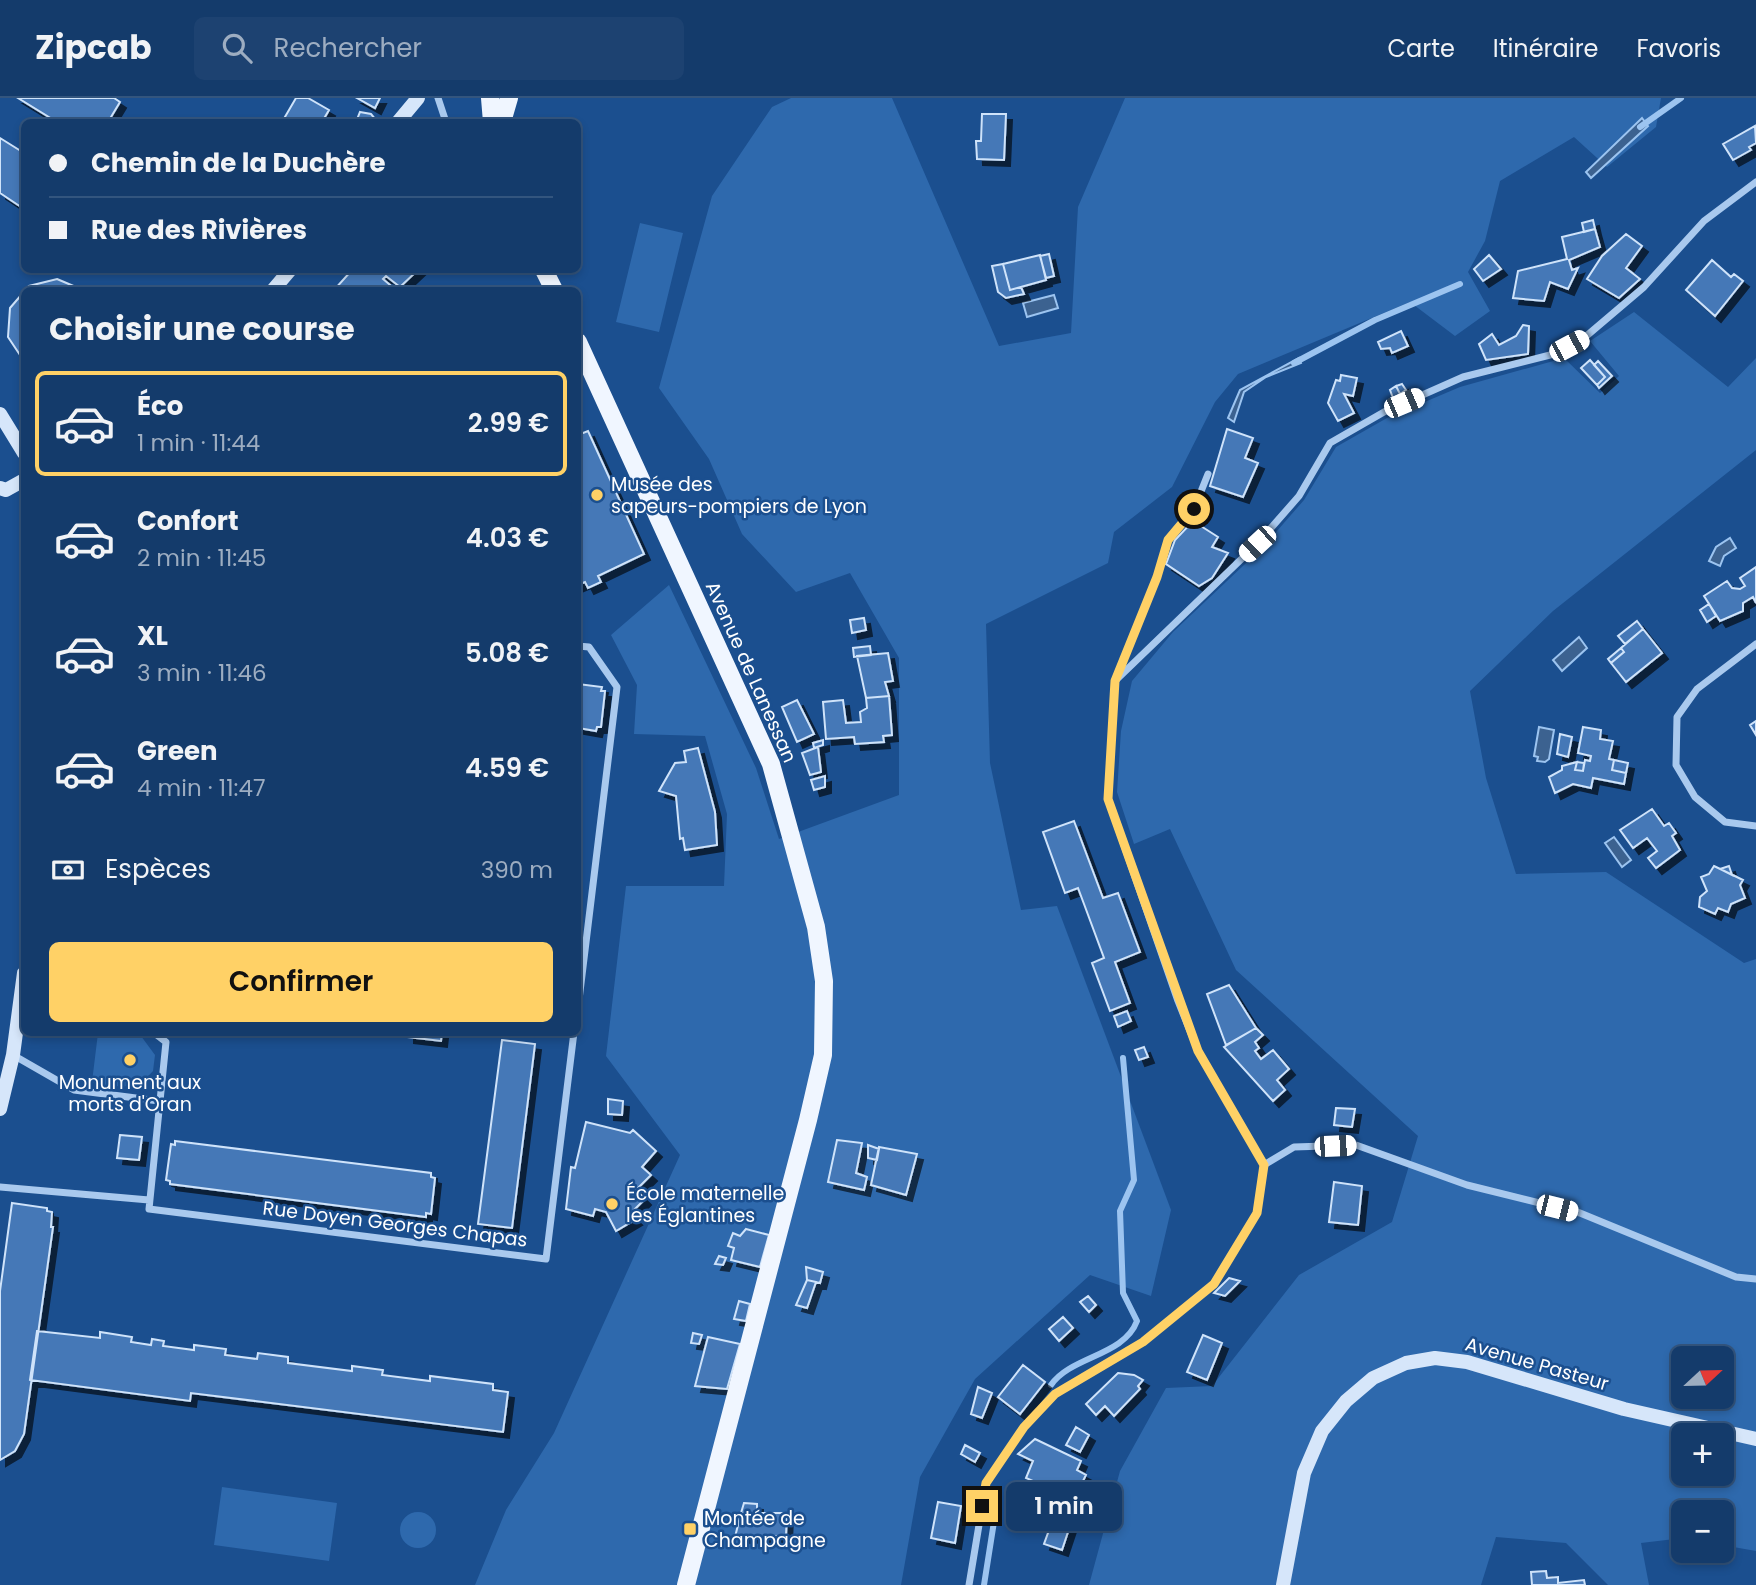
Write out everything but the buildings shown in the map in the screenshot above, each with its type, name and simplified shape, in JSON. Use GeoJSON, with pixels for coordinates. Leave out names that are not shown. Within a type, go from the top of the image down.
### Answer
{"type":"FeatureCollection","features":[{"type":"Feature","properties":{"kind":"main road"},"geometry":{"type":"LineString","coordinates":[[400,119],[418,98]]}},
{"type":"Feature","properties":{"kind":"main road"},"geometry":{"type":"LineString","coordinates":[[490,98],[492,119]]}},
{"type":"Feature","properties":{"kind":"main road"},"geometry":{"type":"LineString","coordinates":[[503,119],[509,98]]}},
{"type":"Feature","properties":{"kind":"main road"},"geometry":{"type":"LineString","coordinates":[[276,287],[287,273]]}},
{"type":"Feature","properties":{"kind":"main road","name":"Avenue de Lanessan"},"geometry":{"type":"LineString","coordinates":[[581,349],[771,764],[816,927],[824,981],[823,1055],[686,1585]]}},
{"type":"Feature","properties":{"kind":"main road"},"geometry":{"type":"LineString","coordinates":[[0,414],[21,448]]}},
{"type":"Feature","properties":{"kind":"main road"},"geometry":{"type":"LineString","coordinates":[[0,488],[6,490],[21,482]]}},
{"type":"Feature","properties":{"kind":"main road"},"geometry":{"type":"LineString","coordinates":[[0,1109],[21,1013]]}},
{"type":"Feature","properties":{"kind":"main road","name":"Avenue Pasteur"},"geometry":{"type":"LineString","coordinates":[[1283,1585],[1304,1473],[1322,1431],[1346,1401],[1373,1378],[1406,1363],[1435,1358],[1467,1362],[1624,1409],[1756,1439]]}},
{"type":"Feature","properties":{"kind":"street"},"geometry":{"type":"LineString","coordinates":[[438,98],[445,119]]}},
{"type":"Feature","properties":{"kind":"street"},"geometry":{"type":"LineString","coordinates":[[1115,681],[1257,544],[1299,495],[1330,443],[1384,412],[1463,377],[1554,354],[1584,338],[1644,287],[1704,221],[1756,182]]}},
{"type":"Feature","properties":{"kind":"street"},"geometry":{"type":"LineString","coordinates":[[969,1585],[986,1483],[1024,1427],[1055,1394],[1143,1342],[1214,1284],[1257,1213],[1264,1165],[1198,1051],[1108,799],[1115,681],[1157,577],[1168,540],[1194,509],[1208,474]]}},
{"type":"Feature","properties":{"kind":"street"},"geometry":{"type":"LineString","coordinates":[[1756,644],[1697,689],[1677,717],[1675,765],[1695,797],[1725,822],[1756,826]]}},
{"type":"Feature","properties":{"kind":"street"},"geometry":{"type":"LineString","coordinates":[[581,647],[589,648],[617,687],[581,982]]}},
{"type":"Feature","properties":{"kind":"street"},"geometry":{"type":"LineString","coordinates":[[149,1200],[166,1042],[158,1036]]}},
{"type":"Feature","properties":{"kind":"street","name":"Rue Doyen Georges Chapas"},"geometry":{"type":"LineString","coordinates":[[0,1187],[149,1200],[149,1209],[546,1259],[574,1036]]}},
{"type":"Feature","properties":{"kind":"street"},"geometry":{"type":"LineString","coordinates":[[13,1055],[74,1090],[159,1101]]}},
{"type":"Feature","properties":{"kind":"street"},"geometry":{"type":"LineString","coordinates":[[1264,1165],[1294,1147],[1356,1145],[1467,1185],[1580,1213],[1736,1277],[1756,1279]]}},
{"type":"Feature","properties":{"kind":"shaded area"},"geometry":{"type":"Polygon","coordinates":[[[791,98],[892,98],[999,346],[1071,333],[1078,207],[1125,98],[1661,98],[1656,127],[1607,167],[1574,137],[1500,181],[1485,241],[1468,272],[1490,311],[1455,336],[1410,302],[1238,374],[1215,402],[1172,487],[1114,532],[1108,563],[986,624],[990,763],[1021,910],[1057,906],[1171,1210],[1151,1296],[1090,1275],[975,1379],[920,1477],[901,1585],[475,1585],[506,1510],[554,1433],[680,1155],[606,1056],[626,886],[724,886],[727,814],[705,736],[634,734],[637,685],[611,635],[669,585],[756,768],[779,839],[899,795],[899,658],[850,573],[796,592],[742,534],[709,459],[659,388],[712,196],[772,107],[791,98]]]}},
{"type":"Feature","properties":{"kind":"shaded area"},"geometry":{"type":"Polygon","coordinates":[[[1642,118],[1648,126],[1591,178],[1586,172],[1642,118]]]}},
{"type":"Feature","properties":{"kind":"shaded area"},"geometry":{"type":"Polygon","coordinates":[[[640,223],[683,233],[659,332],[616,322],[640,223]]]}},
{"type":"Feature","properties":{"kind":"shaded area"},"geometry":{"type":"Polygon","coordinates":[[[1054,295],[1058,308],[1027,317],[1023,303],[1054,295]]]}},
{"type":"Feature","properties":{"kind":"shaded area"},"geometry":{"type":"Polygon","coordinates":[[[1634,312],[1728,387],[1756,358],[1756,450],[1553,611],[1470,691],[1486,778],[1516,874],[1606,872],[1744,963],[1756,959],[1756,1551],[1734,1547],[1734,1500],[1671,1500],[1671,1539],[1641,1543],[1649,1585],[1608,1585],[1566,1543],[1496,1537],[1481,1585],[1089,1585],[1120,1471],[1166,1388],[1212,1386],[1299,1275],[1392,1222],[1418,1136],[1236,970],[1170,829],[1134,844],[1117,792],[1121,731],[1132,681],[1173,632],[1263,547],[1304,500],[1336,447],[1387,418],[1460,387],[1564,358],[1600,393],[1619,376],[1590,341],[1634,312]]]}},
{"type":"Feature","properties":{"kind":"shaded area"},"geometry":{"type":"Polygon","coordinates":[[[1299,358],[1301,363],[1266,377],[1244,392],[1234,422],[1228,418],[1240,390],[1299,358]]]}},
{"type":"Feature","properties":{"kind":"shaded area"},"geometry":{"type":"Polygon","coordinates":[[[1730,538],[1736,548],[1724,556],[1720,566],[1709,561],[1716,547],[1730,538]]]}},
{"type":"Feature","properties":{"kind":"shaded area"},"geometry":{"type":"Polygon","coordinates":[[[1579,637],[1587,648],[1562,671],[1553,660],[1579,637]]]}},
{"type":"Feature","properties":{"kind":"shaded area"},"geometry":{"type":"Polygon","coordinates":[[[1539,727],[1554,730],[1549,759],[1545,762],[1537,761],[1538,757],[1534,756],[1539,727]]]}},
{"type":"Feature","properties":{"kind":"shaded area"},"geometry":{"type":"Polygon","coordinates":[[[1614,837],[1631,860],[1622,867],[1605,843],[1614,837]]]}},
{"type":"Feature","properties":{"kind":"shaded area"},"geometry":{"type":"Polygon","coordinates":[[[98,1036],[141,1036],[155,1055],[153,1071],[132,1085],[117,1086],[92,1082],[98,1036]]]}},
{"type":"Feature","properties":{"kind":"shaded area"},"geometry":{"type":"Polygon","coordinates":[[[222,1487],[337,1503],[329,1561],[214,1545],[222,1487]]]}},
{"type":"Feature","properties":{"kind":"shaded area"},"geometry":{"type":"Polygon","coordinates":[[[418,1512],[431,1517],[436,1530],[431,1543],[418,1548],[405,1543],[400,1530],[405,1517],[418,1512]]]}},
{"type":"Feature","properties":{"kind":"waterway"},"geometry":{"type":"LineString","coordinates":[[1640,127],[1681,98]]}},
{"type":"Feature","properties":{"kind":"waterway"},"geometry":{"type":"LineString","coordinates":[[1294,363],[1375,320],[1460,284]]}},
{"type":"Feature","properties":{"kind":"waterway"},"geometry":{"type":"LineString","coordinates":[[1051,1385],[1071,1368],[1121,1342],[1137,1321],[1123,1293],[1120,1211],[1134,1180],[1123,1058]]}},
{"type":"Feature","properties":{"kind":"waterway"},"geometry":{"type":"LineString","coordinates":[[984,1585],[996,1509]]}},
{"type":"Feature","properties":{"kind":"place","name":"Musée des sapeurs-pompiers de Lyon"},"geometry":{"type":"Point","coordinates":[597,495]}},
{"type":"Feature","properties":{"kind":"place","name":"Monument aux morts d'Oran"},"geometry":{"type":"Point","coordinates":[130,1060]}},
{"type":"Feature","properties":{"kind":"place","name":"École maternelle les Églantines"},"geometry":{"type":"Point","coordinates":[612,1204]}},
{"type":"Feature","properties":{"kind":"place","name":"Montée de Champagne"},"geometry":{"type":"Point","coordinates":[690,1529]}},
{"type":"Feature","properties":{"kind":"route"},"geometry":{"type":"LineString","coordinates":[[982,1506],[986,1483],[1024,1427],[1055,1394],[1143,1342],[1214,1284],[1257,1213],[1264,1165],[1198,1051],[1108,799],[1115,681],[1157,577],[1168,540],[1194,509]]}}]}
